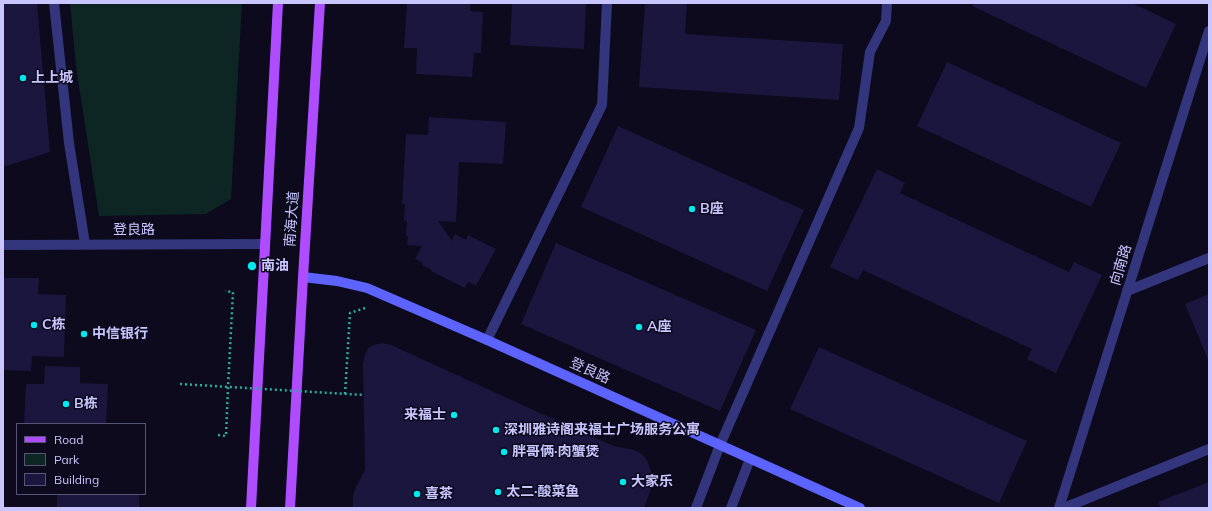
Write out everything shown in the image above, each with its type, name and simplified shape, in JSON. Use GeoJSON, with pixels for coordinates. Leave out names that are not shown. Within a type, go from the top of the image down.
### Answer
{"type":"FeatureCollection","features":[{"type":"Feature","properties":{"kind":"main road","name":"南海大道"},"geometry":{"type":"LineString","coordinates":[[251,508],[278,3]]}},
{"type":"Feature","properties":{"kind":"main road","name":"南海大道"},"geometry":{"type":"LineString","coordinates":[[290,508],[320,3]]}},
{"type":"Feature","properties":{"kind":"main road","name":"登良路"},"geometry":{"type":"LineString","coordinates":[[303,277],[337,280],[367,288],[487,340],[860,508]]}},
{"type":"Feature","properties":{"kind":"street"},"geometry":{"type":"LineString","coordinates":[[54,3],[69,143],[85,244]]}},
{"type":"Feature","properties":{"kind":"street"},"geometry":{"type":"LineString","coordinates":[[487,340],[602,104],[607,3]]}},
{"type":"Feature","properties":{"kind":"street"},"geometry":{"type":"LineString","coordinates":[[696,508],[720,445],[859,128],[870,52],[886,21],[887,3]]}},
{"type":"Feature","properties":{"kind":"street","name":"向南路"},"geometry":{"type":"LineString","coordinates":[[1059,508],[1209,31]]}},
{"type":"Feature","properties":{"kind":"street","name":"登良路"},"geometry":{"type":"LineString","coordinates":[[3,245],[265,244]]}},
{"type":"Feature","properties":{"kind":"street"},"geometry":{"type":"LineString","coordinates":[[1127,291],[1209,258]]}},
{"type":"Feature","properties":{"kind":"street"},"geometry":{"type":"LineString","coordinates":[[1064,508],[1209,449]]}},
{"type":"Feature","properties":{"kind":"street"},"geometry":{"type":"LineString","coordinates":[[731,508],[750,459]]}},
{"type":"Feature","properties":{"kind":"path"},"geometry":{"type":"LineString","coordinates":[[218,435],[226,436],[233,292],[226,291]]}},
{"type":"Feature","properties":{"kind":"path"},"geometry":{"type":"LineString","coordinates":[[346,394],[350,313],[365,308]]}},
{"type":"Feature","properties":{"kind":"path"},"geometry":{"type":"LineString","coordinates":[[180,384],[364,395]]}},
{"type":"Feature","properties":{"kind":"green space"},"geometry":{"type":"Polygon","coordinates":[[[70,3],[242,3],[231,199],[206,214],[99,216],[76,66],[70,3]]]}},
{"type":"Feature","properties":{"kind":"building","name":"上上城"},"geometry":{"type":"Polygon","coordinates":[[[3,3],[37,3],[50,152],[3,167],[3,3]]]}},
{"type":"Feature","properties":{"kind":"building"},"geometry":{"type":"Polygon","coordinates":[[[407,3],[470,3],[470,11],[483,12],[481,53],[474,53],[472,77],[416,74],[417,48],[404,48],[407,3]]]}},
{"type":"Feature","properties":{"kind":"building"},"geometry":{"type":"Polygon","coordinates":[[[512,3],[586,3],[584,49],[510,45],[512,3]]]}},
{"type":"Feature","properties":{"kind":"building"},"geometry":{"type":"Polygon","coordinates":[[[645,3],[687,3],[685,34],[843,44],[839,100],[639,87],[645,3]]]}},
{"type":"Feature","properties":{"kind":"building"},"geometry":{"type":"Polygon","coordinates":[[[974,3],[1132,3],[1176,24],[1146,88],[972,6],[974,3]]]}},
{"type":"Feature","properties":{"kind":"building"},"geometry":{"type":"Polygon","coordinates":[[[947,62],[1121,143],[1091,207],[917,126],[947,62]]]}},
{"type":"Feature","properties":{"kind":"building"},"geometry":{"type":"Polygon","coordinates":[[[429,117],[506,122],[503,164],[459,162],[456,222],[438,221],[452,241],[455,234],[466,240],[468,235],[496,249],[476,286],[468,282],[465,288],[431,271],[432,270],[422,265],[423,263],[415,259],[422,246],[407,245],[407,221],[404,220],[405,204],[402,204],[406,134],[428,135],[429,117]]]}},
{"type":"Feature","properties":{"kind":"building","name":"B座"},"geometry":{"type":"Polygon","coordinates":[[[618,126],[804,210],[767,291],[581,207],[618,126]]]}},
{"type":"Feature","properties":{"kind":"building"},"geometry":{"type":"Polygon","coordinates":[[[877,169],[905,183],[900,193],[1069,272],[1074,262],[1102,275],[1056,373],[1027,359],[1032,349],[863,270],[858,280],[830,267],[877,169]]]}},
{"type":"Feature","properties":{"kind":"building","name":"A座"},"geometry":{"type":"Polygon","coordinates":[[[556,243],[756,330],[720,411],[521,324],[556,243]]]}},
{"type":"Feature","properties":{"kind":"building","name":"C栋"},"geometry":{"type":"Polygon","coordinates":[[[3,278],[39,278],[38,294],[66,295],[64,357],[32,356],[31,371],[3,370],[3,278]]]}},
{"type":"Feature","properties":{"kind":"building"},"geometry":{"type":"Polygon","coordinates":[[[1209,294],[1209,362],[1185,304],[1209,294]]]}},
{"type":"Feature","properties":{"kind":"building","name":"来福士"},"geometry":{"type":"Polygon","coordinates":[[[382,343],[391,345],[614,446],[634,450],[642,454],[647,460],[652,474],[651,489],[644,508],[353,508],[353,495],[365,470],[363,363],[368,348],[382,343]]]}},
{"type":"Feature","properties":{"kind":"building"},"geometry":{"type":"Polygon","coordinates":[[[819,347],[1027,441],[999,503],[790,409],[819,347]]]}},
{"type":"Feature","properties":{"kind":"building","name":"B栋"},"geometry":{"type":"Polygon","coordinates":[[[45,366],[80,367],[80,383],[108,384],[106,423],[24,423],[26,384],[44,384],[45,366]]]}},
{"type":"Feature","properties":{"kind":"building"},"geometry":{"type":"Polygon","coordinates":[[[1209,482],[1209,508],[1161,508],[1158,502],[1209,482]]]}},
{"type":"Feature","properties":{"kind":"building"},"geometry":{"type":"Polygon","coordinates":[[[57,495],[139,495],[139,508],[57,508],[57,495]]]}},
{"type":"Feature","properties":{"kind":"place","name":"上上城"},"geometry":{"type":"Point","coordinates":[23,78]}},
{"type":"Feature","properties":{"kind":"place","name":"B座"},"geometry":{"type":"Point","coordinates":[692,209]}},
{"type":"Feature","properties":{"kind":"place","name":"南油"},"geometry":{"type":"Point","coordinates":[252,266]}},
{"type":"Feature","properties":{"kind":"place","name":"C栋"},"geometry":{"type":"Point","coordinates":[34,325]}},
{"type":"Feature","properties":{"kind":"place","name":"A座"},"geometry":{"type":"Point","coordinates":[639,327]}},
{"type":"Feature","properties":{"kind":"place","name":"中信银行"},"geometry":{"type":"Point","coordinates":[84,334]}},
{"type":"Feature","properties":{"kind":"place","name":"B栋"},"geometry":{"type":"Point","coordinates":[66,404]}},
{"type":"Feature","properties":{"kind":"place","name":"来福士"},"geometry":{"type":"Point","coordinates":[454,415]}},
{"type":"Feature","properties":{"kind":"place","name":"深圳雅诗阁来福士广场服务公寓"},"geometry":{"type":"Point","coordinates":[496,430]}},
{"type":"Feature","properties":{"kind":"place","name":"胖哥俩·肉蟹煲"},"geometry":{"type":"Point","coordinates":[504,452]}},
{"type":"Feature","properties":{"kind":"place","name":"大家乐"},"geometry":{"type":"Point","coordinates":[623,482]}},
{"type":"Feature","properties":{"kind":"place","name":"太二·酸菜鱼"},"geometry":{"type":"Point","coordinates":[498,492]}},
{"type":"Feature","properties":{"kind":"place","name":"喜茶"},"geometry":{"type":"Point","coordinates":[417,494]}}]}
